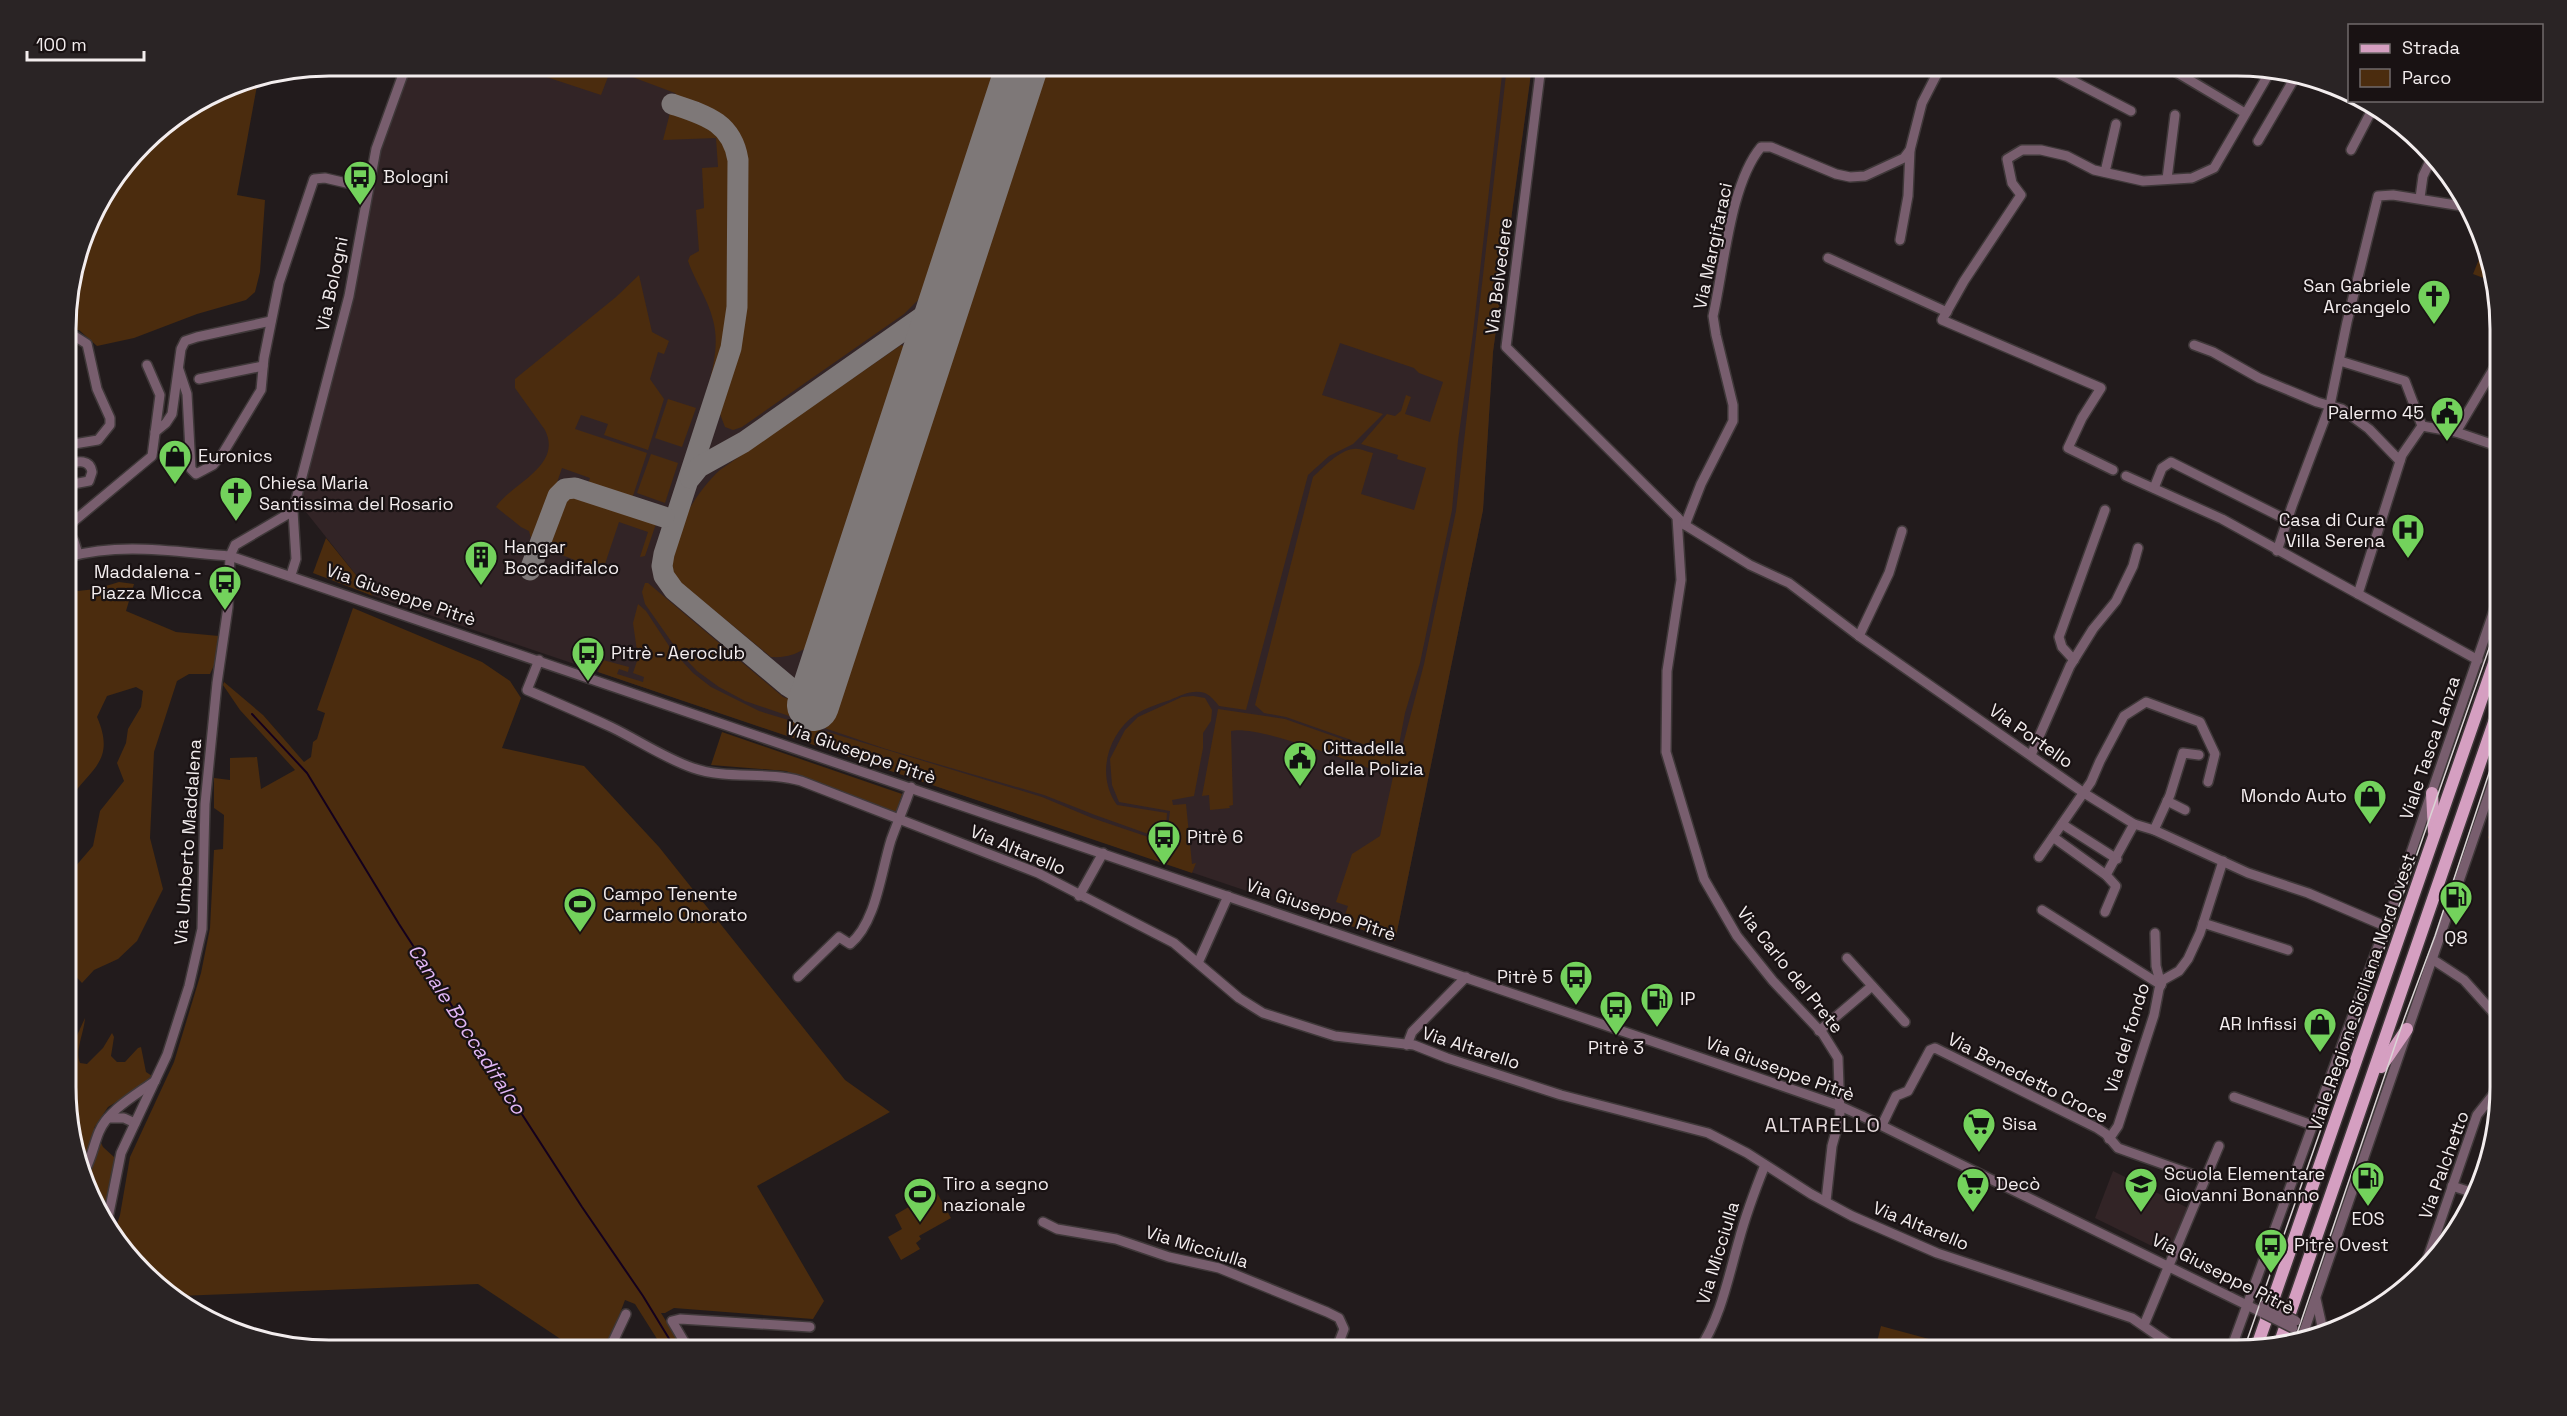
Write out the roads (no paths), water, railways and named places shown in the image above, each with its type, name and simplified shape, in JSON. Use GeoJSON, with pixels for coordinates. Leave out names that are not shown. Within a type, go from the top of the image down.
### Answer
{"type":"FeatureCollection","features":[{"type":"Feature","properties":{"kind":"main road","name":"Viale Regione Siciliana Nord Ovest"},"geometry":{"type":"LineString","coordinates":[[2260,1338],[2490,675]]}},
{"type":"Feature","properties":{"kind":"main road","name":"Viale Regione Siciliana Nord Ovest"},"geometry":{"type":"LineString","coordinates":[[2282,1336],[2490,734]]}},
{"type":"Feature","properties":{"kind":"main road"},"geometry":{"type":"LineString","coordinates":[[2432,793],[2434,839]]}},
{"type":"Feature","properties":{"kind":"main road"},"geometry":{"type":"LineString","coordinates":[[2372,1081],[2407,1029]]}},
{"type":"Feature","properties":{"kind":"street","name":"Via Bologni"},"geometry":{"type":"LineString","coordinates":[[291,575],[296,559],[293,511],[348,296],[376,149],[402,76]]}},
{"type":"Feature","properties":{"kind":"street","name":"Via Belvedere"},"geometry":{"type":"LineString","coordinates":[[1540,76],[1506,347],[1684,525]]}},
{"type":"Feature","properties":{"kind":"street"},"geometry":{"type":"LineString","coordinates":[[1900,240],[1907,206],[1911,150],[1922,103],[1936,76]]}},
{"type":"Feature","properties":{"kind":"street"},"geometry":{"type":"LineString","coordinates":[[2064,76],[2132,111]]}},
{"type":"Feature","properties":{"kind":"street"},"geometry":{"type":"LineString","coordinates":[[2183,76],[2245,113]]}},
{"type":"Feature","properties":{"kind":"street"},"geometry":{"type":"LineString","coordinates":[[2113,470],[2068,448],[2082,418],[2101,388],[1942,320],[2021,195],[2012,183],[2007,159],[2022,150],[2041,150],[2067,156],[2094,170],[2143,181],[2192,178],[2214,168],[2266,78]]}},
{"type":"Feature","properties":{"kind":"street"},"geometry":{"type":"LineString","coordinates":[[2258,141],[2292,82]]}},
{"type":"Feature","properties":{"kind":"street"},"geometry":{"type":"LineString","coordinates":[[2351,150],[2370,114]]}},
{"type":"Feature","properties":{"kind":"street"},"geometry":{"type":"LineString","coordinates":[[2168,179],[2175,115]]}},
{"type":"Feature","properties":{"kind":"street"},"geometry":{"type":"LineString","coordinates":[[2105,172],[2116,124]]}},
{"type":"Feature","properties":{"kind":"street","name":"Via Margifaraci"},"geometry":{"type":"LineString","coordinates":[[1684,525],[1701,484],[1733,421],[1733,405],[1713,316],[1739,193],[1753,156],[1761,147],[1772,147],[1818,167],[1850,177],[1864,176],[1904,158],[1911,150]]}},
{"type":"Feature","properties":{"kind":"street"},"geometry":{"type":"LineString","coordinates":[[2420,198],[2423,176],[2429,164]]}},
{"type":"Feature","properties":{"kind":"street"},"geometry":{"type":"LineString","coordinates":[[179,370],[187,394],[191,469],[196,474],[213,465],[261,390],[271,321],[287,256],[314,179],[325,178],[368,188]]}},
{"type":"Feature","properties":{"kind":"street"},"geometry":{"type":"LineString","coordinates":[[2277,551],[2330,405],[2347,322],[2378,196],[2420,198],[2458,205]]}},
{"type":"Feature","properties":{"kind":"street"},"geometry":{"type":"LineString","coordinates":[[1828,258],[1947,312]]}},
{"type":"Feature","properties":{"kind":"street"},"geometry":{"type":"LineString","coordinates":[[155,432],[166,423],[172,414],[181,349],[185,341],[271,321]]}},
{"type":"Feature","properties":{"kind":"street"},"geometry":{"type":"LineString","coordinates":[[76,337],[87,344],[98,389],[110,418],[107,430],[98,440],[76,444]]}},
{"type":"Feature","properties":{"kind":"street"},"geometry":{"type":"LineString","coordinates":[[2194,345],[2213,352],[2259,378],[2342,409],[2369,429],[2400,461]]}},
{"type":"Feature","properties":{"kind":"street"},"geometry":{"type":"LineString","coordinates":[[2340,361],[2404,381],[2422,426]]}},
{"type":"Feature","properties":{"kind":"street"},"geometry":{"type":"LineString","coordinates":[[76,519],[152,456],[160,395],[147,365]]}},
{"type":"Feature","properties":{"kind":"street"},"geometry":{"type":"LineString","coordinates":[[199,379],[263,366]]}},
{"type":"Feature","properties":{"kind":"street"},"geometry":{"type":"LineString","coordinates":[[2456,432],[2490,375]]}},
{"type":"Feature","properties":{"kind":"street"},"geometry":{"type":"LineString","coordinates":[[2422,426],[2456,432],[2490,444]]}},
{"type":"Feature","properties":{"kind":"street"},"geometry":{"type":"LineString","coordinates":[[2358,594],[2400,461],[2422,426]]}},
{"type":"Feature","properties":{"kind":"street"},"geometry":{"type":"LineString","coordinates":[[76,463],[84,462],[92,468],[89,481],[76,483]]}},
{"type":"Feature","properties":{"kind":"street"},"geometry":{"type":"LineString","coordinates":[[2154,488],[2162,468],[2171,462],[2287,520]]}},
{"type":"Feature","properties":{"kind":"street"},"geometry":{"type":"LineString","coordinates":[[2126,476],[2222,519],[2478,660]]}},
{"type":"Feature","properties":{"kind":"street"},"geometry":{"type":"LineString","coordinates":[[2073,660],[2062,647],[2059,637],[2105,510]]}},
{"type":"Feature","properties":{"kind":"street"},"geometry":{"type":"LineString","coordinates":[[230,556],[235,544],[293,511]]}},
{"type":"Feature","properties":{"kind":"street","name":"Via Carlo del Prete"},"geometry":{"type":"LineString","coordinates":[[1677,517],[1681,580],[1667,671],[1664,728],[1666,752],[1673,783],[1704,879],[1737,936],[1773,981],[1819,1031],[1838,1058],[1840,1117],[1832,1146],[1826,1201]]}},
{"type":"Feature","properties":{"kind":"street","name":"Via Portello"},"geometry":{"type":"LineString","coordinates":[[1684,525],[1749,565],[1789,583],[1859,636],[2084,794],[2134,824],[2155,827],[2248,873],[2308,893],[2385,926]]}},
{"type":"Feature","properties":{"kind":"street"},"geometry":{"type":"LineString","coordinates":[[1859,636],[1889,573],[1902,531]]}},
{"type":"Feature","properties":{"kind":"street","name":"Via Giuseppe Pitrè"},"geometry":{"type":"LineString","coordinates":[[76,555],[110,548],[140,548],[230,556],[291,575],[1840,1106],[2247,1304],[2264,1309],[2295,1324],[2300,1332]]}},
{"type":"Feature","properties":{"kind":"street"},"geometry":{"type":"LineString","coordinates":[[2031,755],[2073,660],[2093,629],[2116,601],[2133,566],[2138,548]]}},
{"type":"Feature","properties":{"kind":"street","name":"Via Umberto Maddalena"},"geometry":{"type":"LineString","coordinates":[[109,1210],[121,1153],[167,1055],[189,986],[202,929],[205,804],[217,683],[228,607],[230,556]]}},
{"type":"Feature","properties":{"kind":"street","name":"Viale Tasca Lanza"},"geometry":{"type":"LineString","coordinates":[[2254,1286],[2385,926],[2490,623]]}},
{"type":"Feature","properties":{"kind":"street","name":"Via Altarello"},"geometry":{"type":"LineString","coordinates":[[539,660],[527,690],[693,768],[721,774],[783,776],[1038,873],[1173,943],[1239,998],[1263,1013],[1335,1036],[1414,1045],[1447,1059],[1561,1095],[1708,1133],[1852,1216],[1937,1253],[2103,1308],[2144,1325],[2163,1340]]}},
{"type":"Feature","properties":{"kind":"street"},"geometry":{"type":"LineString","coordinates":[[2039,856],[2084,794],[2124,716],[2146,702],[2200,722],[2215,754],[2208,782]]}},
{"type":"Feature","properties":{"kind":"street"},"geometry":{"type":"LineString","coordinates":[[2155,827],[2167,801],[2183,753],[2199,755]]}},
{"type":"Feature","properties":{"kind":"street"},"geometry":{"type":"LineString","coordinates":[[798,977],[839,937],[850,944],[864,928],[881,880],[891,839],[911,788]]}},
{"type":"Feature","properties":{"kind":"street"},"geometry":{"type":"LineString","coordinates":[[2305,1330],[2490,791]]}},
{"type":"Feature","properties":{"kind":"street"},"geometry":{"type":"LineString","coordinates":[[2167,801],[2185,810]]}},
{"type":"Feature","properties":{"kind":"street"},"geometry":{"type":"LineString","coordinates":[[2062,824],[2117,859]]}},
{"type":"Feature","properties":{"kind":"street"},"geometry":{"type":"LineString","coordinates":[[2106,875],[2117,859],[2134,824]]}},
{"type":"Feature","properties":{"kind":"street"},"geometry":{"type":"LineString","coordinates":[[2053,837],[2106,875],[2116,886],[2105,912]]}},
{"type":"Feature","properties":{"kind":"street"},"geometry":{"type":"LineString","coordinates":[[1079,896],[1103,853]]}},
{"type":"Feature","properties":{"kind":"street"},"geometry":{"type":"LineString","coordinates":[[2162,983],[2179,972],[2188,959],[2203,923],[2223,861]]}},
{"type":"Feature","properties":{"kind":"street"},"geometry":{"type":"LineString","coordinates":[[1198,963],[1228,896]]}},
{"type":"Feature","properties":{"kind":"street"},"geometry":{"type":"LineString","coordinates":[[2042,910],[2162,983]]}},
{"type":"Feature","properties":{"kind":"street"},"geometry":{"type":"LineString","coordinates":[[2203,923],[2288,950]]}},
{"type":"Feature","properties":{"kind":"street"},"geometry":{"type":"LineString","coordinates":[[2155,933],[2156,966],[2162,983]]}},
{"type":"Feature","properties":{"kind":"street"},"geometry":{"type":"LineString","coordinates":[[1846,958],[1905,1022]]}},
{"type":"Feature","properties":{"kind":"street"},"geometry":{"type":"LineString","coordinates":[[2432,959],[2464,980],[2490,1009]]}},
{"type":"Feature","properties":{"kind":"street"},"geometry":{"type":"LineString","coordinates":[[1407,1045],[1412,1032],[1466,977]]}},
{"type":"Feature","properties":{"kind":"street","name":"Via del fondo"},"geometry":{"type":"LineString","coordinates":[[2109,1139],[2118,1126],[2152,1023],[2162,983]]}},
{"type":"Feature","properties":{"kind":"street"},"geometry":{"type":"LineString","coordinates":[[1819,1031],[1872,986]]}},
{"type":"Feature","properties":{"kind":"street","name":"Via Benedetto Croce"},"geometry":{"type":"LineString","coordinates":[[1882,1125],[1896,1096],[1908,1091],[1933,1048],[2097,1128],[2106,1134],[2118,1148],[2205,1179]]}},
{"type":"Feature","properties":{"kind":"street"},"geometry":{"type":"LineString","coordinates":[[88,1163],[96,1148],[99,1132],[108,1118],[156,1080]]}},
{"type":"Feature","properties":{"kind":"street"},"geometry":{"type":"LineString","coordinates":[[2234,1097],[2312,1125]]}},
{"type":"Feature","properties":{"kind":"street","name":"Via Palchetto"},"geometry":{"type":"LineString","coordinates":[[2430,1250],[2477,1115],[2490,1099]]}},
{"type":"Feature","properties":{"kind":"street"},"geometry":{"type":"LineString","coordinates":[[122,1106],[132,1107],[141,1112]]}},
{"type":"Feature","properties":{"kind":"street"},"geometry":{"type":"LineString","coordinates":[[108,1118],[124,1118],[135,1123]]}},
{"type":"Feature","properties":{"kind":"street"},"geometry":{"type":"LineString","coordinates":[[2144,1325],[2219,1146]]}},
{"type":"Feature","properties":{"kind":"street","name":"Via Micciulla"},"geometry":{"type":"LineString","coordinates":[[1705,1340],[1723,1300],[1746,1215],[1765,1165]]}},
{"type":"Feature","properties":{"kind":"street"},"geometry":{"type":"LineString","coordinates":[[2452,1186],[2468,1191]]}},
{"type":"Feature","properties":{"kind":"street","name":"Via Micciulla"},"geometry":{"type":"LineString","coordinates":[[1042,1222],[1056,1229],[1116,1239],[1169,1257],[1219,1268],[1327,1311],[1339,1318],[1344,1329],[1340,1340]]}},
{"type":"Feature","properties":{"kind":"street"},"geometry":{"type":"LineString","coordinates":[[2234,1340],[2254,1286]]}},
{"type":"Feature","properties":{"kind":"street","name":"Via Giuseppe Pitrè"},"geometry":{"type":"LineString","coordinates":[[2254,1286],[2257,1300],[2264,1309]]}},
{"type":"Feature","properties":{"kind":"street"},"geometry":{"type":"LineString","coordinates":[[2316,1299],[2322,1325]]}},
{"type":"Feature","properties":{"kind":"street"},"geometry":{"type":"LineString","coordinates":[[614,1340],[626,1314]]}},
{"type":"Feature","properties":{"kind":"street"},"geometry":{"type":"LineString","coordinates":[[683,1340],[672,1321],[680,1319],[810,1328]]}},
{"type":"Feature","properties":{"kind":"street","name":"Via Giuseppe Pitrè"},"geometry":{"type":"LineString","coordinates":[[2295,1324],[2308,1322]]}},
{"type":"Feature","properties":{"kind":"waterway","name":"Canale Boccadifalco"},"geometry":{"type":"LineString","coordinates":[[252,714],[307,773],[399,924],[670,1340]]}},
{"type":"Feature","properties":{"kind":"tram line"},"geometry":{"type":"LineString","coordinates":[[2247,1339],[2490,646]]}},
{"type":"Feature","properties":{"kind":"tram line"},"geometry":{"type":"LineString","coordinates":[[2297,1332],[2490,770]]}},
{"type":"Feature","properties":{"kind":"place","name":"Bologni"},"geometry":{"type":"Point","coordinates":[360,206]}},
{"type":"Feature","properties":{"kind":"place","name":"San Gabriele Arcangelo"},"geometry":{"type":"Point","coordinates":[2434,325]}},
{"type":"Feature","properties":{"kind":"place","name":"Palermo 45"},"geometry":{"type":"Point","coordinates":[2447,442]}},
{"type":"Feature","properties":{"kind":"place","name":"Euronics"},"geometry":{"type":"Point","coordinates":[175,485]}},
{"type":"Feature","properties":{"kind":"place","name":"Chiesa Maria Santissima del Rosario"},"geometry":{"type":"Point","coordinates":[236,522]}},
{"type":"Feature","properties":{"kind":"place","name":"Casa di Cura Villa Serena"},"geometry":{"type":"Point","coordinates":[2408,559]}},
{"type":"Feature","properties":{"kind":"place","name":"Hangar Boccadifalco"},"geometry":{"type":"Point","coordinates":[481,586]}},
{"type":"Feature","properties":{"kind":"place","name":"Maddalena - Piazza Micca"},"geometry":{"type":"Point","coordinates":[225,611]}},
{"type":"Feature","properties":{"kind":"place","name":"Pitrè - Aeroclub"},"geometry":{"type":"Point","coordinates":[588,682]}},
{"type":"Feature","properties":{"kind":"place","name":"Cittadella della Polizia"},"geometry":{"type":"Point","coordinates":[1300,787]}},
{"type":"Feature","properties":{"kind":"place","name":"Mondo Auto"},"geometry":{"type":"Point","coordinates":[2370,825]}},
{"type":"Feature","properties":{"kind":"place","name":"Pitrè 6"},"geometry":{"type":"Point","coordinates":[1164,866]}},
{"type":"Feature","properties":{"kind":"place","name":"Q8"},"geometry":{"type":"Point","coordinates":[2456,926]}},
{"type":"Feature","properties":{"kind":"place","name":"Campo Tenente Carmelo Onorato"},"geometry":{"type":"Point","coordinates":[580,933]}},
{"type":"Feature","properties":{"kind":"place","name":"Pitrè 5"},"geometry":{"type":"Point","coordinates":[1576,1006]}},
{"type":"Feature","properties":{"kind":"place","name":"IP"},"geometry":{"type":"Point","coordinates":[1657,1028]}},
{"type":"Feature","properties":{"kind":"place","name":"Pitrè 3"},"geometry":{"type":"Point","coordinates":[1616,1036]}},
{"type":"Feature","properties":{"kind":"place","name":"AR Infissi"},"geometry":{"type":"Point","coordinates":[2320,1053]}},
{"type":"Feature","properties":{"kind":"place","name":"Sisa"},"geometry":{"type":"Point","coordinates":[1979,1153]}},
{"type":"Feature","properties":{"kind":"place","name":"EOS"},"geometry":{"type":"Point","coordinates":[2368,1207]}},
{"type":"Feature","properties":{"kind":"place","name":"Decò"},"geometry":{"type":"Point","coordinates":[1973,1213]}},
{"type":"Feature","properties":{"kind":"place","name":"Scuola Elementare Giovanni Bonanno"},"geometry":{"type":"Point","coordinates":[2141,1213]}},
{"type":"Feature","properties":{"kind":"place","name":"Tiro a segno nazionale"},"geometry":{"type":"Point","coordinates":[920,1223]}},
{"type":"Feature","properties":{"kind":"place","name":"Pitrè Ovest"},"geometry":{"type":"Point","coordinates":[2271,1274]}},
{"type":"Feature","properties":{"kind":"district","name":"ALTARELLO"},"geometry":{"type":"Point","coordinates":[1823,1125]}}]}
